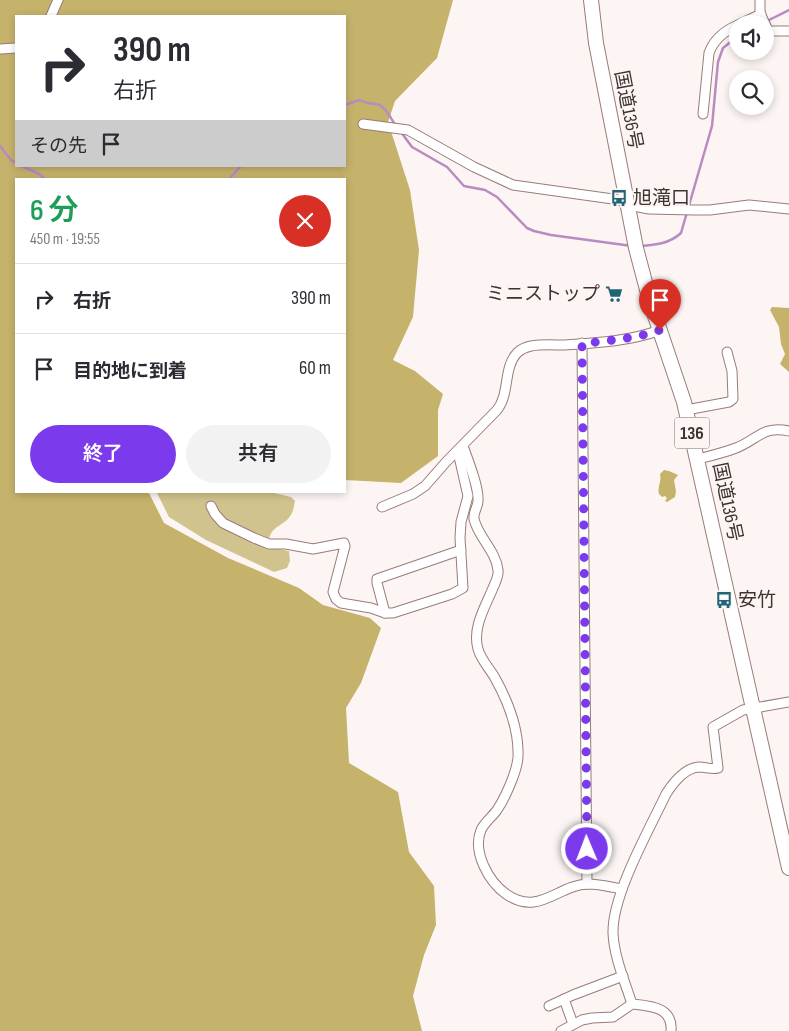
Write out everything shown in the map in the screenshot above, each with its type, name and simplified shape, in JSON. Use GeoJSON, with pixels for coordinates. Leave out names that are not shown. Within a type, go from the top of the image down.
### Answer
{"type":"FeatureCollection","features":[{"type":"Feature","properties":{"kind":"highway","name":"国道136号"},"geometry":{"type":"LineString","coordinates":[[591,0],[596,43],[643,275],[686,410],[789,868]]}},
{"type":"Feature","properties":{"kind":"street"},"geometry":{"type":"LineString","coordinates":[[50,15],[58,0]]}},
{"type":"Feature","properties":{"kind":"street"},"geometry":{"type":"LineString","coordinates":[[760,0],[763,15]]}},
{"type":"Feature","properties":{"kind":"street"},"geometry":{"type":"LineString","coordinates":[[703,114],[709,53],[718,37],[729,30]]}},
{"type":"Feature","properties":{"kind":"street"},"geometry":{"type":"LineString","coordinates":[[774,31],[789,31]]}},
{"type":"Feature","properties":{"kind":"street"},"geometry":{"type":"LineString","coordinates":[[0,49],[15,48]]}},
{"type":"Feature","properties":{"kind":"street"},"geometry":{"type":"LineString","coordinates":[[363,124],[408,130],[474,167],[513,185],[627,203],[646,208],[710,210],[749,205],[789,208]]}},
{"type":"Feature","properties":{"kind":"street"},"geometry":{"type":"LineString","coordinates":[[382,507],[413,494],[425,486],[501,406],[514,358],[522,349],[532,346],[582,344],[650,334],[660,330]]}},
{"type":"Feature","properties":{"kind":"street"},"geometry":{"type":"LineString","coordinates":[[582,344],[587,884]]}},
{"type":"Feature","properties":{"kind":"street"},"geometry":{"type":"LineString","coordinates":[[686,410],[729,402],[734,399],[731,364],[727,352]]}},
{"type":"Feature","properties":{"kind":"street"},"geometry":{"type":"LineString","coordinates":[[698,459],[734,449],[770,429],[789,431]]}},
{"type":"Feature","properties":{"kind":"street"},"geometry":{"type":"LineString","coordinates":[[211,506],[215,514],[223,522],[269,544],[286,544],[313,549],[344,543],[346,546],[333,592],[334,597],[341,603],[371,608],[385,613],[397,612],[461,590],[464,583],[461,522],[468,496],[460,449]]}},
{"type":"Feature","properties":{"kind":"street"},"geometry":{"type":"LineString","coordinates":[[460,449],[472,471],[478,497],[474,519],[494,557],[498,570],[495,584],[480,617],[477,637],[478,649],[511,711],[518,748],[517,764],[501,804],[481,830],[480,848],[483,864],[505,893],[515,899],[530,902],[544,901],[587,884],[622,889]]}},
{"type":"Feature","properties":{"kind":"street"},"geometry":{"type":"LineString","coordinates":[[385,613],[377,580],[461,550]]}},
{"type":"Feature","properties":{"kind":"street"},"geometry":{"type":"LineString","coordinates":[[632,1004],[616,954],[613,931],[622,889],[666,794],[673,783],[684,773],[694,768],[718,768],[712,727],[743,710],[789,702]]}},
{"type":"Feature","properties":{"kind":"street"},"geometry":{"type":"LineString","coordinates":[[549,1006],[623,976]]}},
{"type":"Feature","properties":{"kind":"street"},"geometry":{"type":"LineString","coordinates":[[564,999],[573,1024]]}},
{"type":"Feature","properties":{"kind":"street"},"geometry":{"type":"LineString","coordinates":[[561,1031],[573,1024],[592,1018],[613,1018],[632,1004],[664,1011],[671,1020],[671,1031]]}},
{"type":"Feature","properties":{"kind":"shaded area"},"geometry":{"type":"Polygon","coordinates":[[[0,0],[453,0],[437,58],[395,101],[388,122],[410,190],[419,250],[413,317],[393,360],[415,371],[443,394],[438,410],[438,456],[401,483],[346,480],[346,178],[15,178],[15,493],[149,493],[164,523],[228,558],[299,588],[323,605],[370,618],[381,628],[361,683],[346,708],[349,763],[398,792],[409,852],[434,886],[436,925],[424,955],[413,996],[422,1031],[0,1031],[0,0]]]}},
{"type":"Feature","properties":{"kind":"shaded area"},"geometry":{"type":"Polygon","coordinates":[[[772,307],[789,308],[789,372],[780,364],[785,354],[781,344],[779,327],[770,310],[772,307]]]}},
{"type":"Feature","properties":{"kind":"shaded area"},"geometry":{"type":"Polygon","coordinates":[[[664,470],[678,475],[674,480],[675,497],[667,502],[665,501],[667,498],[665,496],[662,497],[659,494],[660,474],[664,470]]]}},
{"type":"Feature","properties":{"kind":"shaded area"},"geometry":{"type":"Polygon","coordinates":[[[157,493],[274,493],[291,497],[295,501],[292,513],[289,518],[274,530],[269,540],[269,547],[289,551],[290,561],[287,568],[274,572],[206,540],[169,517],[157,493]]]}},
{"type":"Feature","properties":{"kind":"waterway"},"geometry":{"type":"LineString","coordinates":[[774,18],[789,10]]}},
{"type":"Feature","properties":{"kind":"waterway"},"geometry":{"type":"LineString","coordinates":[[640,246],[667,242],[681,233],[712,126],[718,62],[723,48],[729,43]]}},
{"type":"Feature","properties":{"kind":"waterway"},"geometry":{"type":"LineString","coordinates":[[346,105],[359,100],[379,105],[385,110],[396,126]]}},
{"type":"Feature","properties":{"kind":"waterway"},"geometry":{"type":"LineString","coordinates":[[401,132],[412,147],[447,167],[464,186],[485,190],[497,197],[527,228],[551,235],[632,246]]}},
{"type":"Feature","properties":{"kind":"waterway"},"geometry":{"type":"LineString","coordinates":[[0,146],[15,162]]}},
{"type":"Feature","properties":{"kind":"waterway"},"geometry":{"type":"LineString","coordinates":[[24,167],[44,178]]}},
{"type":"Feature","properties":{"kind":"waterway"},"geometry":{"type":"LineString","coordinates":[[230,178],[240,167]]}},
{"type":"Feature","properties":{"kind":"place","name":"旭滝口"},"geometry":{"type":"Point","coordinates":[619,198]}},
{"type":"Feature","properties":{"kind":"place","name":"ミニストップ"},"geometry":{"type":"Point","coordinates":[614,294]}},
{"type":"Feature","properties":{"kind":"place","name":"安竹"},"geometry":{"type":"Point","coordinates":[724,600]}},
{"type":"Feature","properties":{"kind":"route"},"geometry":{"type":"LineString","coordinates":[[587,849],[582,344],[650,334],[660,330]]}}]}
